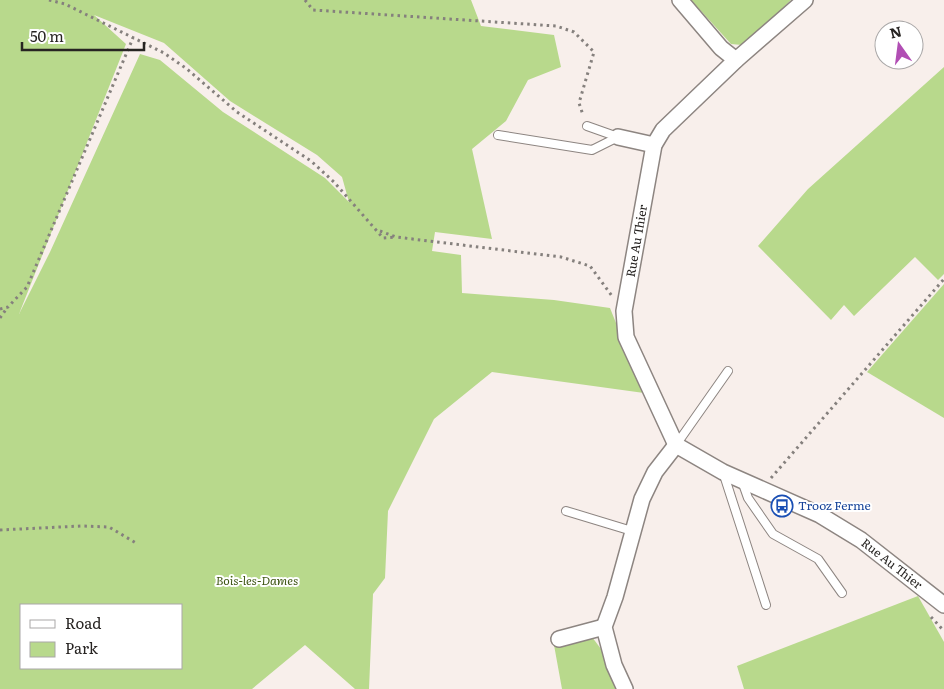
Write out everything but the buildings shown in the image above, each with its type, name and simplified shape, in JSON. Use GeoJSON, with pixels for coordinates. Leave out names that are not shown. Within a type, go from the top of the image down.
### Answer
{"type":"FeatureCollection","features":[{"type":"Feature","properties":{"kind":"street"},"geometry":{"type":"LineString","coordinates":[[680,0],[721,48],[736,60]]}},
{"type":"Feature","properties":{"kind":"street","name":"Rue Au Thier"},"geometry":{"type":"LineString","coordinates":[[805,0],[736,60],[663,130],[654,145],[624,311],[626,337],[676,445],[723,472],[820,515],[861,540],[944,605]]}},
{"type":"Feature","properties":{"kind":"street"},"geometry":{"type":"LineString","coordinates":[[618,137],[625,137],[654,145]]}},
{"type":"Feature","properties":{"kind":"street"},"geometry":{"type":"LineString","coordinates":[[625,689],[614,665],[604,627],[615,597],[632,531],[655,472],[676,445]]}},
{"type":"Feature","properties":{"kind":"street"},"geometry":{"type":"LineString","coordinates":[[560,639],[604,627]]}},
{"type":"Feature","properties":{"kind":"lane"},"geometry":{"type":"LineString","coordinates":[[587,126],[618,137]]}},
{"type":"Feature","properties":{"kind":"lane"},"geometry":{"type":"LineString","coordinates":[[498,135],[592,150],[618,137]]}},
{"type":"Feature","properties":{"kind":"lane"},"geometry":{"type":"LineString","coordinates":[[676,445],[728,371]]}},
{"type":"Feature","properties":{"kind":"lane"},"geometry":{"type":"LineString","coordinates":[[723,472],[766,605]]}},
{"type":"Feature","properties":{"kind":"lane"},"geometry":{"type":"LineString","coordinates":[[742,481],[748,498],[773,534],[818,559],[842,593]]}},
{"type":"Feature","properties":{"kind":"lane"},"geometry":{"type":"LineString","coordinates":[[566,511],[632,531]]}},
{"type":"Feature","properties":{"kind":"path"},"geometry":{"type":"LineString","coordinates":[[49,0],[65,4],[164,53],[188,69],[237,112],[311,161],[334,182],[377,230],[396,237],[561,257],[590,266],[624,311]]}},
{"type":"Feature","properties":{"kind":"path"},"geometry":{"type":"LineString","coordinates":[[305,0],[313,10],[556,26],[574,32],[594,52],[579,103],[587,126]]}},
{"type":"Feature","properties":{"kind":"path"},"geometry":{"type":"LineString","coordinates":[[0,318],[27,287],[133,38]]}},
{"type":"Feature","properties":{"kind":"path"},"geometry":{"type":"LineString","coordinates":[[757,488],[775,476],[944,279]]}},
{"type":"Feature","properties":{"kind":"path"},"geometry":{"type":"LineString","coordinates":[[0,309],[8,307]]}},
{"type":"Feature","properties":{"kind":"path"},"geometry":{"type":"LineString","coordinates":[[0,530],[109,527],[136,543]]}},
{"type":"Feature","properties":{"kind":"green space","name":"Bois-les-Dames"},"geometry":{"type":"Polygon","coordinates":[[[0,0],[471,0],[481,26],[554,35],[561,67],[528,80],[506,121],[472,149],[492,239],[435,232],[432,251],[461,255],[462,293],[554,300],[610,308],[644,393],[492,372],[434,419],[388,511],[385,578],[373,594],[369,689],[355,689],[305,645],[252,689],[0,689],[0,0]],[[94,15],[126,44],[19,314],[50,252],[140,54],[160,60],[223,112],[325,178],[349,202],[342,177],[317,155],[230,101],[164,43],[94,15]]]}},
{"type":"Feature","properties":{"kind":"green space"},"geometry":{"type":"Polygon","coordinates":[[[691,0],[791,0],[757,34],[742,45],[731,44],[691,0]]]}},
{"type":"Feature","properties":{"kind":"green space"},"geometry":{"type":"Polygon","coordinates":[[[944,67],[944,274],[938,280],[915,257],[854,316],[844,305],[831,320],[758,246],[808,189],[944,67]]]}},
{"type":"Feature","properties":{"kind":"green space"},"geometry":{"type":"Polygon","coordinates":[[[944,284],[944,418],[867,372],[944,284]]]}},
{"type":"Feature","properties":{"kind":"green space"},"geometry":{"type":"Polygon","coordinates":[[[918,596],[944,642],[944,689],[744,689],[737,666],[918,596]]]}},
{"type":"Feature","properties":{"kind":"green space"},"geometry":{"type":"Polygon","coordinates":[[[592,637],[631,689],[562,689],[554,645],[562,647],[592,637]]]}},
{"type":"Feature","properties":{"kind":"place","name":"Trooz Ferme"},"geometry":{"type":"Point","coordinates":[782,506]}}]}
